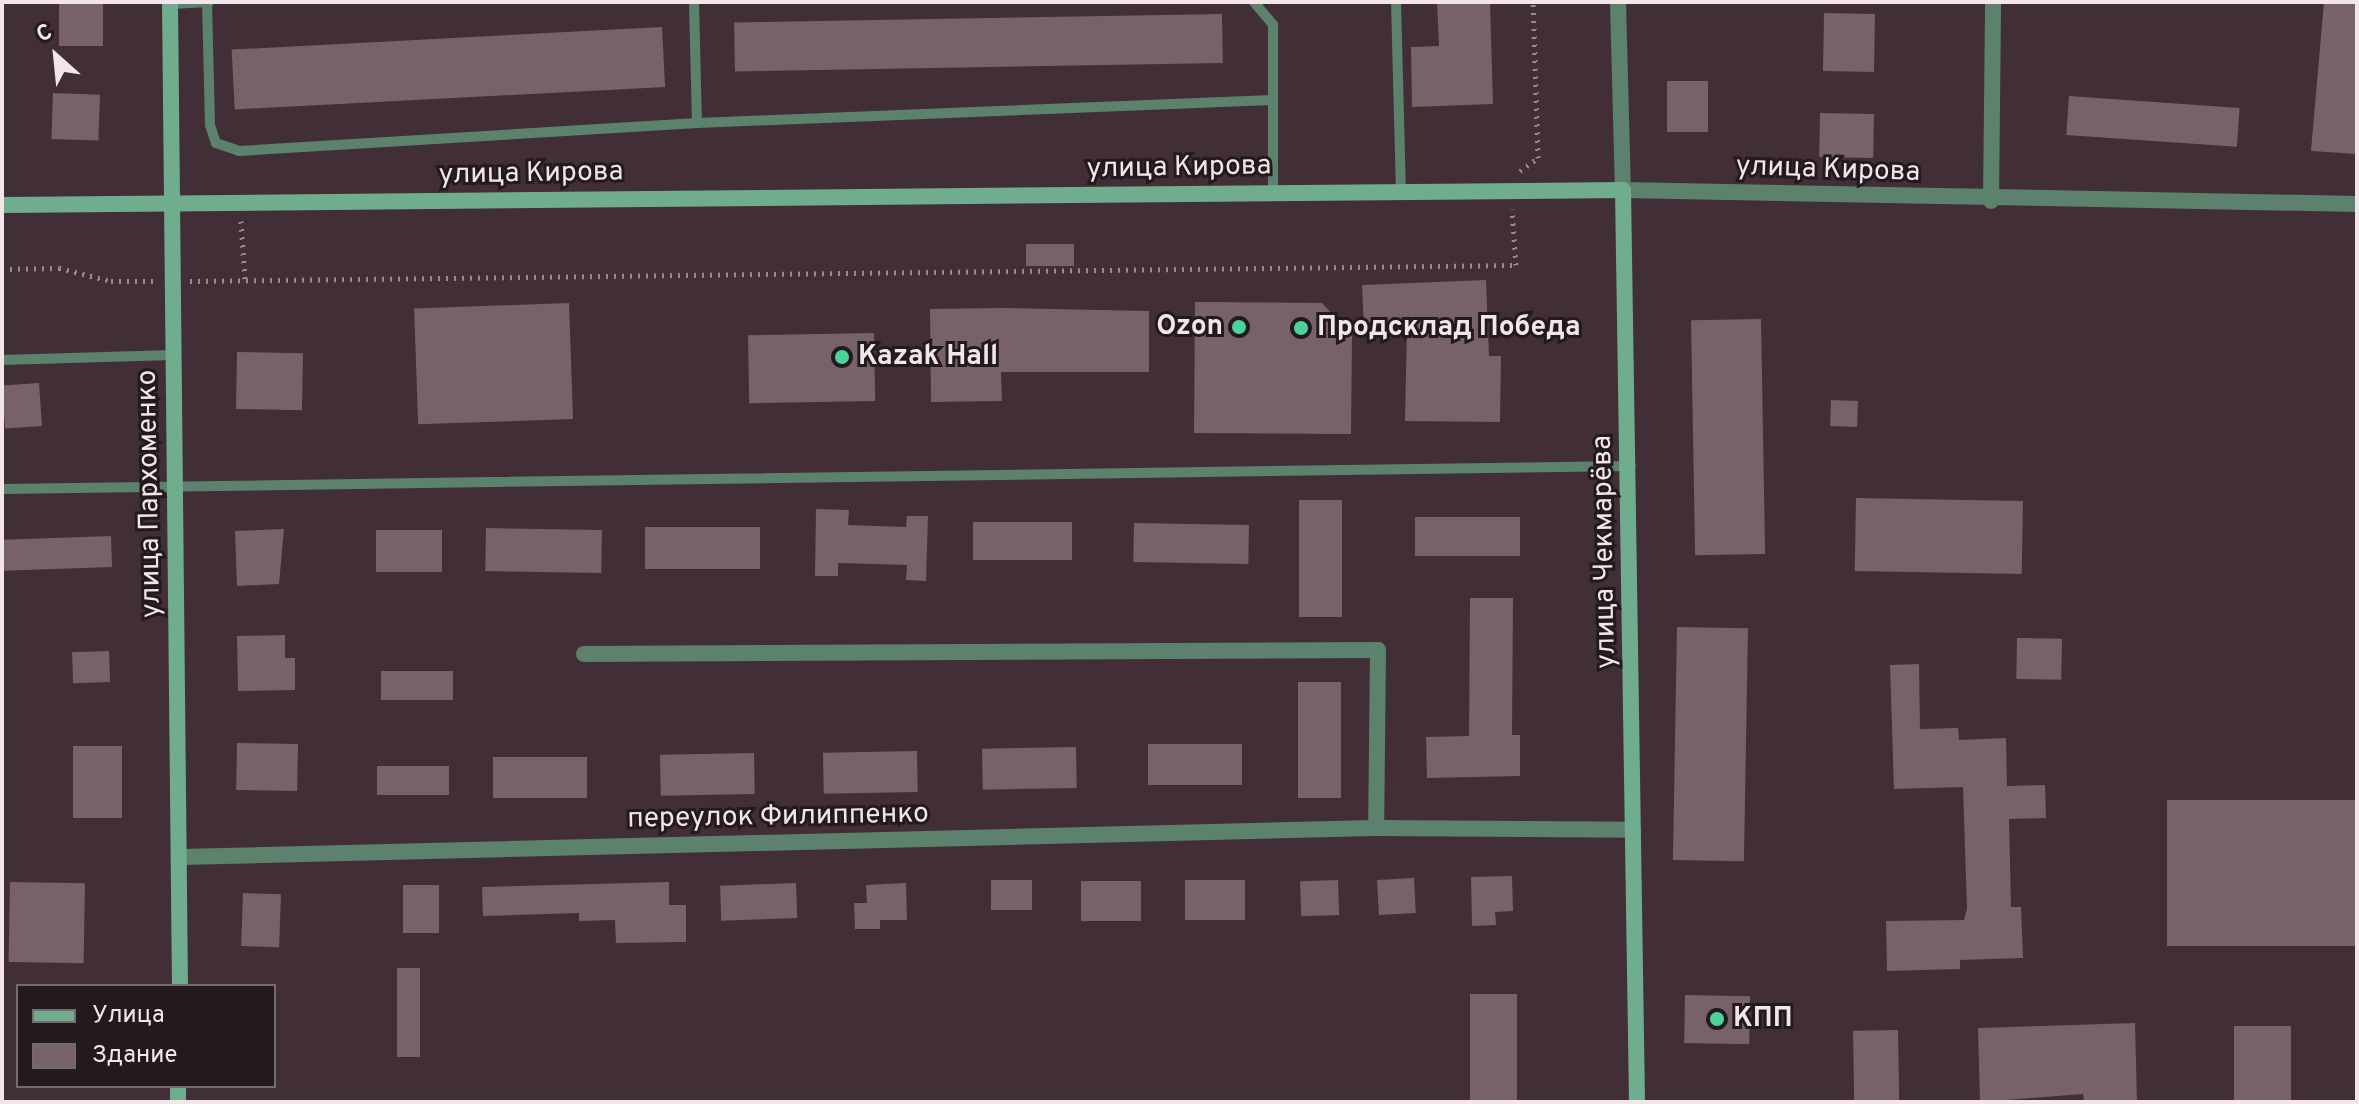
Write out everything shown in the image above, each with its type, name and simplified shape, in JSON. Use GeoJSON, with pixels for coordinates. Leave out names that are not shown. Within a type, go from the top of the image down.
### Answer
{"type":"FeatureCollection","features":[{"type":"Feature","properties":{"kind":"street","name":"улица Чекмарёва"},"geometry":{"type":"LineString","coordinates":[[1618,2],[1631,466],[1637,1102]]}},
{"type":"Feature","properties":{"kind":"street"},"geometry":{"type":"LineString","coordinates":[[1991,201],[1993,2]]}},
{"type":"Feature","properties":{"kind":"street","name":"улица Пархоменко"},"geometry":{"type":"LineString","coordinates":[[170,3],[168,204],[178,487],[180,984]]}},
{"type":"Feature","properties":{"kind":"street","name":"улица Кирова"},"geometry":{"type":"LineString","coordinates":[[2,205],[1623,190],[1991,201],[2357,204]]}},
{"type":"Feature","properties":{"kind":"street"},"geometry":{"type":"LineString","coordinates":[[584,654],[1378,650],[1376,828]]}},
{"type":"Feature","properties":{"kind":"street","name":"переулок Филиппенко"},"geometry":{"type":"LineString","coordinates":[[181,857],[1376,828],[1633,830]]}},
{"type":"Feature","properties":{"kind":"lane"},"geometry":{"type":"LineString","coordinates":[[170,3],[208,2],[210,125],[216,143],[239,151],[697,123],[1273,100]]}},
{"type":"Feature","properties":{"kind":"lane"},"geometry":{"type":"LineString","coordinates":[[694,2],[697,123]]}},
{"type":"Feature","properties":{"kind":"lane"},"geometry":{"type":"LineString","coordinates":[[1254,2],[1273,25],[1273,193]]}},
{"type":"Feature","properties":{"kind":"lane"},"geometry":{"type":"LineString","coordinates":[[1396,2],[1401,192]]}},
{"type":"Feature","properties":{"kind":"lane"},"geometry":{"type":"LineString","coordinates":[[2,360],[173,355]]}},
{"type":"Feature","properties":{"kind":"lane"},"geometry":{"type":"LineString","coordinates":[[2,489],[1631,466]]}},
{"type":"Feature","properties":{"kind":"path"},"geometry":{"type":"LineString","coordinates":[[2,269],[59,268],[111,281],[171,281],[1516,265],[1511,178],[1538,158],[1533,2]]}},
{"type":"Feature","properties":{"kind":"building"},"geometry":{"type":"Polygon","coordinates":[[[59,2],[103,2],[103,46],[59,46],[59,2]]]}},
{"type":"Feature","properties":{"kind":"building"},"geometry":{"type":"Polygon","coordinates":[[[1437,2],[1490,2],[1493,104],[1412,107],[1411,47],[1439,46],[1437,2]]]}},
{"type":"Feature","properties":{"kind":"building"},"geometry":{"type":"Polygon","coordinates":[[[2324,2],[2357,2],[2357,154],[2311,151],[2324,2]]]}},
{"type":"Feature","properties":{"kind":"building"},"geometry":{"type":"Polygon","coordinates":[[[1824,13],[1875,14],[1874,72],[1823,71],[1824,13]]]}},
{"type":"Feature","properties":{"kind":"building"},"geometry":{"type":"Polygon","coordinates":[[[1222,14],[1223,63],[735,72],[734,23],[1222,14]]]}},
{"type":"Feature","properties":{"kind":"building"},"geometry":{"type":"Polygon","coordinates":[[[662,27],[665,87],[235,109],[232,50],[662,27]]]}},
{"type":"Feature","properties":{"kind":"building"},"geometry":{"type":"Polygon","coordinates":[[[1667,81],[1708,81],[1708,132],[1667,132],[1667,81]]]}},
{"type":"Feature","properties":{"kind":"building"},"geometry":{"type":"Polygon","coordinates":[[[53,93],[100,95],[98,141],[51,139],[53,93]]]}},
{"type":"Feature","properties":{"kind":"building"},"geometry":{"type":"Polygon","coordinates":[[[2069,96],[2240,108],[2237,147],[2066,135],[2069,96]]]}},
{"type":"Feature","properties":{"kind":"building"},"geometry":{"type":"Polygon","coordinates":[[[1820,113],[1874,114],[1873,158],[1819,157],[1820,113]]]}},
{"type":"Feature","properties":{"kind":"building"},"geometry":{"type":"Polygon","coordinates":[[[1026,244],[1074,244],[1074,266],[1026,266],[1026,244]]]}},
{"type":"Feature","properties":{"kind":"building"},"geometry":{"type":"Polygon","coordinates":[[[1486,280],[1489,356],[1501,356],[1500,422],[1405,421],[1407,327],[1364,328],[1362,285],[1486,280]]]}},
{"type":"Feature","properties":{"kind":"building"},"geometry":{"type":"Polygon","coordinates":[[[1195,302],[1322,303],[1352,336],[1351,434],[1194,433],[1195,302]]]}},
{"type":"Feature","properties":{"kind":"building"},"geometry":{"type":"Polygon","coordinates":[[[569,303],[573,419],[418,424],[414,308],[569,303]]]}},
{"type":"Feature","properties":{"kind":"building"},"geometry":{"type":"Polygon","coordinates":[[[930,309],[1149,311],[1149,372],[1001,372],[1002,401],[931,402],[930,309]]]}},
{"type":"Feature","properties":{"kind":"building"},"geometry":{"type":"Polygon","coordinates":[[[1761,319],[1765,554],[1695,555],[1691,320],[1761,319]]]}},
{"type":"Feature","properties":{"kind":"building"},"geometry":{"type":"Polygon","coordinates":[[[874,333],[875,401],[749,403],[748,335],[874,333]]]}},
{"type":"Feature","properties":{"kind":"building"},"geometry":{"type":"Polygon","coordinates":[[[237,352],[303,353],[302,410],[236,409],[237,352]]]}},
{"type":"Feature","properties":{"kind":"building"},"geometry":{"type":"Polygon","coordinates":[[[39,383],[42,426],[5,428],[2,386],[39,383]]]}},
{"type":"Feature","properties":{"kind":"building"},"geometry":{"type":"Polygon","coordinates":[[[1831,400],[1858,401],[1857,427],[1830,426],[1831,400]]]}},
{"type":"Feature","properties":{"kind":"building"},"geometry":{"type":"Polygon","coordinates":[[[1856,498],[2023,501],[2022,574],[1855,571],[1856,498]]]}},
{"type":"Feature","properties":{"kind":"building"},"geometry":{"type":"Polygon","coordinates":[[[1299,500],[1342,500],[1342,617],[1299,617],[1299,500]]]}},
{"type":"Feature","properties":{"kind":"building"},"geometry":{"type":"Polygon","coordinates":[[[816,509],[849,510],[848,525],[906,527],[907,516],[928,516],[926,581],[906,580],[907,565],[838,563],[838,576],[815,576],[816,509]]]}},
{"type":"Feature","properties":{"kind":"building"},"geometry":{"type":"Polygon","coordinates":[[[1415,517],[1520,517],[1520,556],[1415,556],[1415,517]]]}},
{"type":"Feature","properties":{"kind":"building"},"geometry":{"type":"Polygon","coordinates":[[[973,522],[1072,522],[1072,560],[973,560],[973,522]]]}},
{"type":"Feature","properties":{"kind":"building"},"geometry":{"type":"Polygon","coordinates":[[[1134,523],[1249,525],[1248,564],[1133,562],[1134,523]]]}},
{"type":"Feature","properties":{"kind":"building"},"geometry":{"type":"Polygon","coordinates":[[[645,527],[760,527],[760,569],[645,569],[645,527]]]}},
{"type":"Feature","properties":{"kind":"building"},"geometry":{"type":"Polygon","coordinates":[[[486,528],[602,530],[601,573],[485,571],[486,528]]]}},
{"type":"Feature","properties":{"kind":"building"},"geometry":{"type":"Polygon","coordinates":[[[284,529],[279,584],[237,586],[235,531],[284,529]]]}},
{"type":"Feature","properties":{"kind":"building"},"geometry":{"type":"Polygon","coordinates":[[[376,530],[442,530],[442,572],[376,572],[376,530]]]}},
{"type":"Feature","properties":{"kind":"building"},"geometry":{"type":"Polygon","coordinates":[[[111,536],[112,567],[3,571],[2,540],[111,536]]]}},
{"type":"Feature","properties":{"kind":"building"},"geometry":{"type":"Polygon","coordinates":[[[1470,598],[1513,598],[1512,735],[1520,735],[1520,776],[1427,778],[1426,737],[1469,736],[1470,598]]]}},
{"type":"Feature","properties":{"kind":"building"},"geometry":{"type":"Polygon","coordinates":[[[1677,627],[1748,628],[1744,861],[1673,860],[1677,627]]]}},
{"type":"Feature","properties":{"kind":"building"},"geometry":{"type":"Polygon","coordinates":[[[285,635],[285,658],[295,658],[295,690],[238,691],[237,636],[285,635]]]}},
{"type":"Feature","properties":{"kind":"building"},"geometry":{"type":"Polygon","coordinates":[[[2017,638],[2062,639],[2061,680],[2016,679],[2017,638]]]}},
{"type":"Feature","properties":{"kind":"building"},"geometry":{"type":"Polygon","coordinates":[[[109,651],[110,682],[73,683],[72,652],[109,651]]]}},
{"type":"Feature","properties":{"kind":"building"},"geometry":{"type":"Polygon","coordinates":[[[1919,664],[1920,729],[1958,728],[1959,740],[2006,738],[2007,786],[2045,785],[2046,818],[2009,819],[2011,907],[2021,907],[2023,958],[1960,960],[1960,969],[1887,971],[1886,921],[1964,920],[1967,909],[1963,787],[1894,789],[1890,665],[1919,664]]]}},
{"type":"Feature","properties":{"kind":"building"},"geometry":{"type":"Polygon","coordinates":[[[381,671],[453,671],[453,700],[381,700],[381,671]]]}},
{"type":"Feature","properties":{"kind":"building"},"geometry":{"type":"Polygon","coordinates":[[[1298,682],[1341,682],[1341,798],[1298,798],[1298,682]]]}},
{"type":"Feature","properties":{"kind":"building"},"geometry":{"type":"Polygon","coordinates":[[[237,743],[298,744],[297,791],[236,790],[237,743]]]}},
{"type":"Feature","properties":{"kind":"building"},"geometry":{"type":"Polygon","coordinates":[[[1148,744],[1242,744],[1242,785],[1148,785],[1148,744]]]}},
{"type":"Feature","properties":{"kind":"building"},"geometry":{"type":"Polygon","coordinates":[[[73,746],[122,746],[122,818],[73,818],[73,746]]]}},
{"type":"Feature","properties":{"kind":"building"},"geometry":{"type":"Polygon","coordinates":[[[1076,747],[1077,788],[983,790],[982,749],[1076,747]]]}},
{"type":"Feature","properties":{"kind":"building"},"geometry":{"type":"Polygon","coordinates":[[[917,751],[918,792],[824,794],[823,753],[917,751]]]}},
{"type":"Feature","properties":{"kind":"building"},"geometry":{"type":"Polygon","coordinates":[[[754,753],[755,794],[661,796],[660,755],[754,753]]]}},
{"type":"Feature","properties":{"kind":"building"},"geometry":{"type":"Polygon","coordinates":[[[493,757],[587,757],[587,798],[493,798],[493,757]]]}},
{"type":"Feature","properties":{"kind":"building"},"geometry":{"type":"Polygon","coordinates":[[[377,766],[449,766],[449,795],[377,795],[377,766]]]}},
{"type":"Feature","properties":{"kind":"building"},"geometry":{"type":"Polygon","coordinates":[[[2167,800],[2357,800],[2357,946],[2167,946],[2167,800]]]}},
{"type":"Feature","properties":{"kind":"building"},"geometry":{"type":"Polygon","coordinates":[[[1512,876],[1513,911],[1495,912],[1496,925],[1472,926],[1471,877],[1512,876]]]}},
{"type":"Feature","properties":{"kind":"building"},"geometry":{"type":"Polygon","coordinates":[[[1414,878],[1416,913],[1379,915],[1377,880],[1414,878]]]}},
{"type":"Feature","properties":{"kind":"building"},"geometry":{"type":"Polygon","coordinates":[[[991,880],[1032,880],[1032,910],[991,910],[991,880]]]}},
{"type":"Feature","properties":{"kind":"building"},"geometry":{"type":"Polygon","coordinates":[[[1185,880],[1245,880],[1245,920],[1185,920],[1185,880]]]}},
{"type":"Feature","properties":{"kind":"building"},"geometry":{"type":"Polygon","coordinates":[[[1338,880],[1339,915],[1301,916],[1300,881],[1338,880]]]}},
{"type":"Feature","properties":{"kind":"building"},"geometry":{"type":"Polygon","coordinates":[[[1081,881],[1141,881],[1141,921],[1081,921],[1081,881]]]}},
{"type":"Feature","properties":{"kind":"building"},"geometry":{"type":"Polygon","coordinates":[[[10,882],[85,883],[84,963],[9,962],[10,882]]]}},
{"type":"Feature","properties":{"kind":"building"},"geometry":{"type":"Polygon","coordinates":[[[669,882],[669,905],[686,905],[686,942],[616,943],[615,920],[579,921],[579,913],[483,916],[482,887],[669,882]]]}},
{"type":"Feature","properties":{"kind":"building"},"geometry":{"type":"Polygon","coordinates":[[[796,883],[797,918],[721,921],[720,886],[796,883]]]}},
{"type":"Feature","properties":{"kind":"building"},"geometry":{"type":"Polygon","coordinates":[[[906,883],[907,920],[880,920],[880,929],[855,929],[854,903],[867,903],[866,885],[906,883]]]}},
{"type":"Feature","properties":{"kind":"building"},"geometry":{"type":"Polygon","coordinates":[[[403,885],[439,885],[439,933],[403,933],[403,885]]]}},
{"type":"Feature","properties":{"kind":"building"},"geometry":{"type":"Polygon","coordinates":[[[243,893],[281,894],[279,947],[241,946],[243,893]]]}},
{"type":"Feature","properties":{"kind":"building"},"geometry":{"type":"Polygon","coordinates":[[[397,968],[420,968],[420,1057],[397,1057],[397,968]]]}},
{"type":"Feature","properties":{"kind":"building"},"geometry":{"type":"Polygon","coordinates":[[[1470,994],[1517,994],[1517,1102],[1470,1102],[1470,994]]]}},
{"type":"Feature","properties":{"kind":"building","name":"КПП"},"geometry":{"type":"Polygon","coordinates":[[[1685,995],[1750,996],[1749,1044],[1684,1043],[1685,995]]]}},
{"type":"Feature","properties":{"kind":"building"},"geometry":{"type":"Polygon","coordinates":[[[2135,1023],[2137,1102],[2084,1102],[2083,1094],[1980,1102],[1978,1028],[2135,1023]]]}},
{"type":"Feature","properties":{"kind":"building"},"geometry":{"type":"Polygon","coordinates":[[[2234,1026],[2291,1026],[2291,1102],[2234,1102],[2234,1026]]]}},
{"type":"Feature","properties":{"kind":"building"},"geometry":{"type":"Polygon","coordinates":[[[1898,1030],[1899,1102],[1854,1102],[1853,1031],[1898,1030]]]}},
{"type":"Feature","properties":{"kind":"place","name":"Ozon"},"geometry":{"type":"Point","coordinates":[1239,327]}},
{"type":"Feature","properties":{"kind":"place","name":"Продсклад Победа"},"geometry":{"type":"Point","coordinates":[1301,328]}},
{"type":"Feature","properties":{"kind":"place","name":"Kazak Hall"},"geometry":{"type":"Point","coordinates":[842,357]}},
{"type":"Feature","properties":{"kind":"place","name":"КПП"},"geometry":{"type":"Point","coordinates":[1717,1019]}}]}
